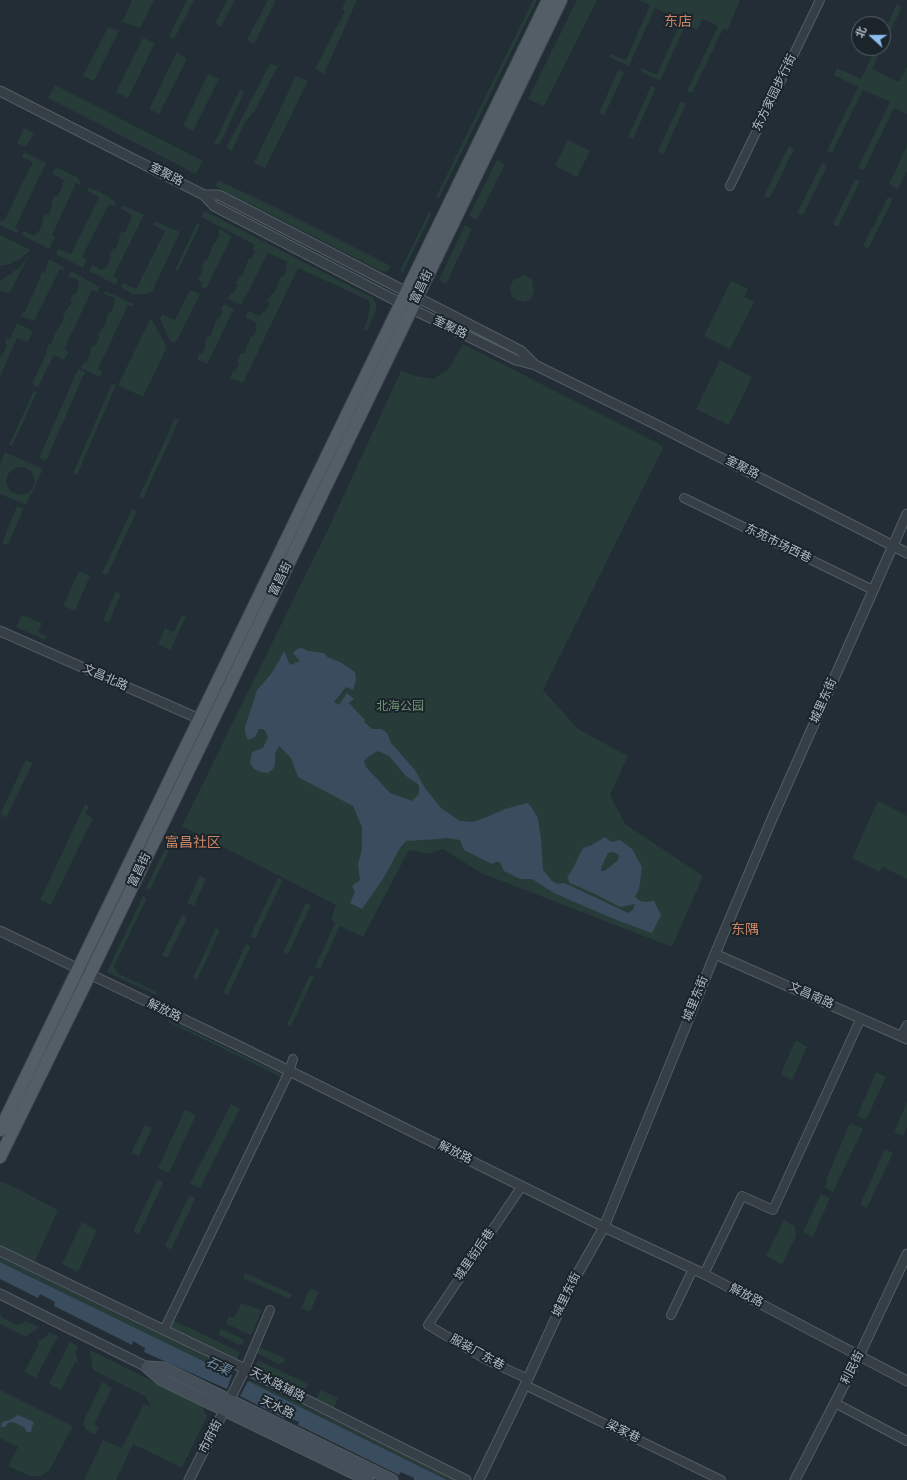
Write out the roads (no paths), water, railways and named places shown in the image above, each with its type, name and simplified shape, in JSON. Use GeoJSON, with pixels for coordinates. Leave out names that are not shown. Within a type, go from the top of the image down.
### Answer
{"type":"FeatureCollection","features":[{"type":"Feature","properties":{"kind":"main road","name":"富昌街"},"geometry":{"type":"LineString","coordinates":[[412,295],[548,0]]}},
{"type":"Feature","properties":{"kind":"main road","name":"富昌街"},"geometry":{"type":"LineString","coordinates":[[0,1157],[85,972],[406,306],[561,0]]}},
{"type":"Feature","properties":{"kind":"main road","name":"富昌街"},"geometry":{"type":"LineString","coordinates":[[0,1130],[85,972]]}},
{"type":"Feature","properties":{"kind":"main road","name":"天水路"},"geometry":{"type":"LineString","coordinates":[[147,1367],[164,1368],[231,1397],[392,1480]]}},
{"type":"Feature","properties":{"kind":"main road","name":"天水路"},"geometry":{"type":"LineString","coordinates":[[147,1367],[162,1380],[368,1480]]}},
{"type":"Feature","properties":{"kind":"street","name":"东方家园步行街"},"geometry":{"type":"LineString","coordinates":[[730,186],[820,0]]}},
{"type":"Feature","properties":{"kind":"street","name":"奎聚路"},"geometry":{"type":"LineString","coordinates":[[0,91],[204,194],[214,206],[406,306],[516,360],[535,365],[655,424],[907,553]]}},
{"type":"Feature","properties":{"kind":"street"},"geometry":{"type":"LineString","coordinates":[[204,194],[219,195],[521,352],[535,365]]}},
{"type":"Feature","properties":{"kind":"street","name":"东苑市场西巷"},"geometry":{"type":"LineString","coordinates":[[684,498],[873,590]]}},
{"type":"Feature","properties":{"kind":"street","name":"城里东街"},"geometry":{"type":"LineString","coordinates":[[479,1480],[570,1287],[604,1227],[771,821],[907,514]]}},
{"type":"Feature","properties":{"kind":"street","name":"文昌北路"},"geometry":{"type":"LineString","coordinates":[[0,632],[205,722]]}},
{"type":"Feature","properties":{"kind":"street","name":"解放路"},"geometry":{"type":"LineString","coordinates":[[0,931],[604,1227],[704,1274],[907,1381]]}},
{"type":"Feature","properties":{"kind":"street","name":"文昌南路"},"geometry":{"type":"LineString","coordinates":[[715,954],[904,1037]]}},
{"type":"Feature","properties":{"kind":"street"},"geometry":{"type":"LineString","coordinates":[[704,1274],[742,1196],[773,1210],[861,1018]]}},
{"type":"Feature","properties":{"kind":"street"},"geometry":{"type":"LineString","coordinates":[[904,1037],[907,1025]]}},
{"type":"Feature","properties":{"kind":"street"},"geometry":{"type":"LineString","coordinates":[[164,1330],[289,1072],[293,1059]]}},
{"type":"Feature","properties":{"kind":"street","name":"城里街后巷"},"geometry":{"type":"LineString","coordinates":[[428,1325],[522,1186]]}},
{"type":"Feature","properties":{"kind":"street","name":"天水路辅路"},"geometry":{"type":"LineString","coordinates":[[0,1251],[164,1330],[243,1373],[466,1480]]}},
{"type":"Feature","properties":{"kind":"street","name":"利民街"},"geometry":{"type":"LineString","coordinates":[[795,1480],[860,1356],[907,1254]]}},
{"type":"Feature","properties":{"kind":"street"},"geometry":{"type":"LineString","coordinates":[[671,1315],[693,1269]]}},
{"type":"Feature","properties":{"kind":"street","name":"天水路"},"geometry":{"type":"LineString","coordinates":[[0,1294],[147,1367]]}},
{"type":"Feature","properties":{"kind":"street"},"geometry":{"type":"LineString","coordinates":[[243,1373],[270,1310]]}},
{"type":"Feature","properties":{"kind":"street","name":"服装厂东巷"},"geometry":{"type":"LineString","coordinates":[[428,1325],[526,1382]]}},
{"type":"Feature","properties":{"kind":"street","name":"市府街"},"geometry":{"type":"LineString","coordinates":[[189,1480],[243,1373]]}},
{"type":"Feature","properties":{"kind":"street","name":"梁家巷"},"geometry":{"type":"LineString","coordinates":[[526,1382],[721,1480]]}},
{"type":"Feature","properties":{"kind":"street"},"geometry":{"type":"LineString","coordinates":[[835,1403],[907,1441]]}},
{"type":"Feature","properties":{"kind":"water","name":"北海公园"},"geometry":{"type":"Polygon","coordinates":[[[302,648],[308,651],[324,653],[327,657],[340,662],[355,672],[356,680],[353,690],[346,687],[334,702],[339,705],[347,693],[354,699],[349,703],[365,720],[364,722],[372,729],[381,729],[387,733],[391,743],[415,770],[425,788],[441,808],[460,821],[473,822],[505,809],[528,803],[538,818],[543,870],[552,881],[558,884],[563,883],[569,885],[628,913],[633,910],[635,904],[620,907],[570,883],[567,877],[583,848],[590,846],[605,837],[611,842],[620,840],[632,849],[642,867],[639,889],[635,897],[640,901],[654,901],[661,915],[652,933],[619,921],[554,893],[532,879],[520,879],[504,871],[500,862],[492,864],[464,850],[460,840],[446,838],[406,841],[400,848],[383,879],[362,909],[350,903],[355,892],[352,886],[360,880],[358,864],[362,849],[362,827],[353,806],[298,777],[291,758],[279,746],[275,754],[274,768],[268,773],[254,769],[250,763],[252,752],[263,748],[268,737],[263,729],[259,729],[255,737],[248,740],[245,733],[245,727],[257,690],[271,674],[284,651],[290,665],[300,661],[293,653],[297,649],[302,648]],[[378,751],[364,761],[366,767],[390,793],[412,801],[419,794],[419,785],[406,776],[389,756],[378,751]],[[614,852],[608,853],[601,871],[606,870],[618,860],[619,855],[614,852]]]}},
{"type":"Feature","properties":{"kind":"water"},"geometry":{"type":"Polygon","coordinates":[[[0,1262],[232,1375],[227,1389],[144,1352],[145,1348],[133,1341],[132,1345],[54,1306],[55,1302],[40,1294],[38,1298],[0,1279],[0,1262]]]}},
{"type":"Feature","properties":{"kind":"water"},"geometry":{"type":"Polygon","coordinates":[[[248,1381],[447,1480],[414,1480],[414,1478],[401,1472],[399,1475],[298,1425],[299,1422],[287,1417],[285,1419],[240,1396],[248,1381]]]}},
{"type":"Feature","properties":{"kind":"water"},"geometry":{"type":"Polygon","coordinates":[[[18,1415],[34,1422],[31,1432],[27,1432],[24,1427],[13,1422],[8,1423],[5,1427],[1,1427],[2,1422],[10,1420],[18,1415]]]}},
{"type":"Feature","properties":{"kind":"district","name":"东店"},"geometry":{"type":"Point","coordinates":[678,23]}},
{"type":"Feature","properties":{"kind":"district","name":"富昌社区"},"geometry":{"type":"Point","coordinates":[193,844]}},
{"type":"Feature","properties":{"kind":"district","name":"东隅"},"geometry":{"type":"Point","coordinates":[745,931]}},
{"type":"Feature","properties":{"kind":"water label","name":"石渠"},"geometry":{"type":"Point","coordinates":[218,1367]}}]}
